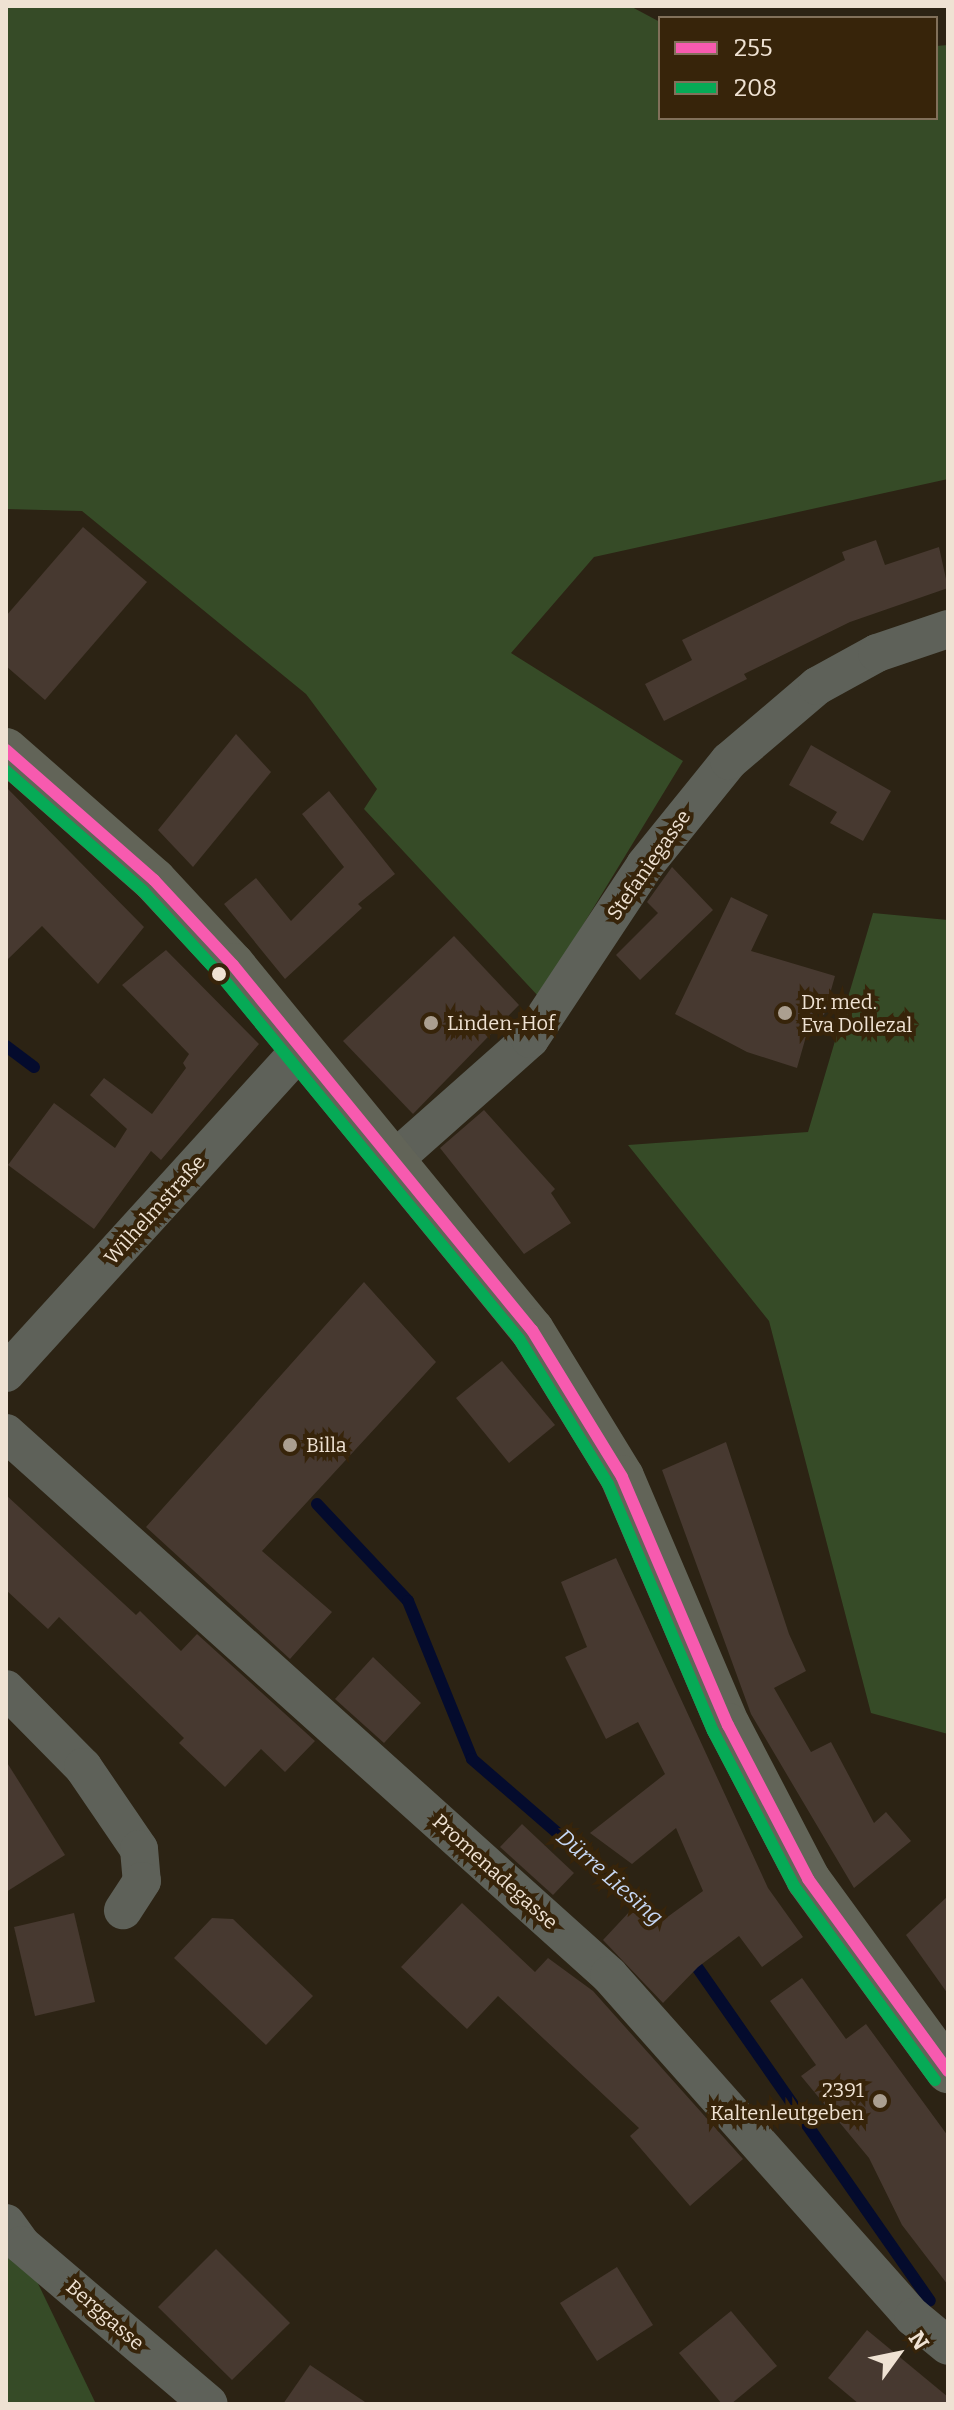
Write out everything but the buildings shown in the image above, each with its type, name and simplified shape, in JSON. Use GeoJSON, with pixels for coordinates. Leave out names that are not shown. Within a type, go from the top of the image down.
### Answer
{"type":"FeatureCollection","features":[{"type":"Feature","properties":{"kind":"main road"},"geometry":{"type":"LineString","coordinates":[[6,750],[154,880],[303,1047],[396,1158],[532,1330],[596,1428],[728,1725],[778,1823],[850,1942],[948,2071]]}},
{"type":"Feature","properties":{"kind":"street","name":"Stefaniegasse"},"geometry":{"type":"LineString","coordinates":[[396,1158],[530,1039],[663,840],[729,761],[817,686],[877,653],[948,629]]}},
{"type":"Feature","properties":{"kind":"street","name":"Wilhelmstraße"},"geometry":{"type":"LineString","coordinates":[[6,1373],[303,1047]]}},
{"type":"Feature","properties":{"kind":"street","name":"Promenadegasse"},"geometry":{"type":"LineString","coordinates":[[6,1433],[609,1975],[913,2317],[948,2346]]}},
{"type":"Feature","properties":{"kind":"street"},"geometry":{"type":"LineString","coordinates":[[6,1689],[83,1767],[139,1849],[142,1881],[123,1910]]}},
{"type":"Feature","properties":{"kind":"street","name":"Berggasse"},"geometry":{"type":"LineString","coordinates":[[6,2223],[22,2245],[209,2404]]}},
{"type":"Feature","properties":{"kind":"green space"},"geometry":{"type":"Polygon","coordinates":[[[6,6],[630,6],[658,21],[658,120],[938,120],[938,46],[948,45],[948,479],[594,557],[511,653],[683,761],[539,997],[364,809],[377,789],[306,694],[82,511],[6,509],[6,6]]]}},
{"type":"Feature","properties":{"kind":"green space"},"geometry":{"type":"Polygon","coordinates":[[[873,913],[948,920],[948,1734],[871,1713],[769,1321],[628,1145],[808,1132],[873,913]]]}},
{"type":"Feature","properties":{"kind":"green space"},"geometry":{"type":"Polygon","coordinates":[[[6,2217],[96,2404],[6,2404],[6,2217]]]}},
{"type":"Feature","properties":{"kind":"waterway","name":"Dürre Liesing"},"geometry":{"type":"LineString","coordinates":[[6,1046],[34,1067]]}},
{"type":"Feature","properties":{"kind":"waterway","name":"Dürre Liesing"},"geometry":{"type":"LineString","coordinates":[[317,1504],[408,1601],[472,1759],[672,1932]]}},
{"type":"Feature","properties":{"kind":"waterway","name":"Dürre Liesing"},"geometry":{"type":"LineString","coordinates":[[690,1957],[930,2301]]}},
{"type":"Feature","properties":{"kind":"transit line","name":"255"},"geometry":{"type":"LineString","coordinates":[[6,750],[154,880],[233,965],[532,1330],[622,1477],[728,1725],[808,1879],[948,2071]]}},
{"type":"Feature","properties":{"kind":"transit line","name":"208"},"geometry":{"type":"LineString","coordinates":[[6,771],[143,891],[221,976],[519,1339],[608,1484],[713,1731],[794,1886],[935,2080]]}},
{"type":"Feature","properties":{"kind":"place","name":"Dr. med. Eva Dollezal"},"geometry":{"type":"Point","coordinates":[785,1013]}},
{"type":"Feature","properties":{"kind":"place","name":"Linden-Hof"},"geometry":{"type":"Point","coordinates":[431,1023]}},
{"type":"Feature","properties":{"kind":"place","name":"Billa"},"geometry":{"type":"Point","coordinates":[290,1445]}},
{"type":"Feature","properties":{"kind":"place","name":"2391 Kaltenleutgeben"},"geometry":{"type":"Point","coordinates":[880,2101]}}]}
